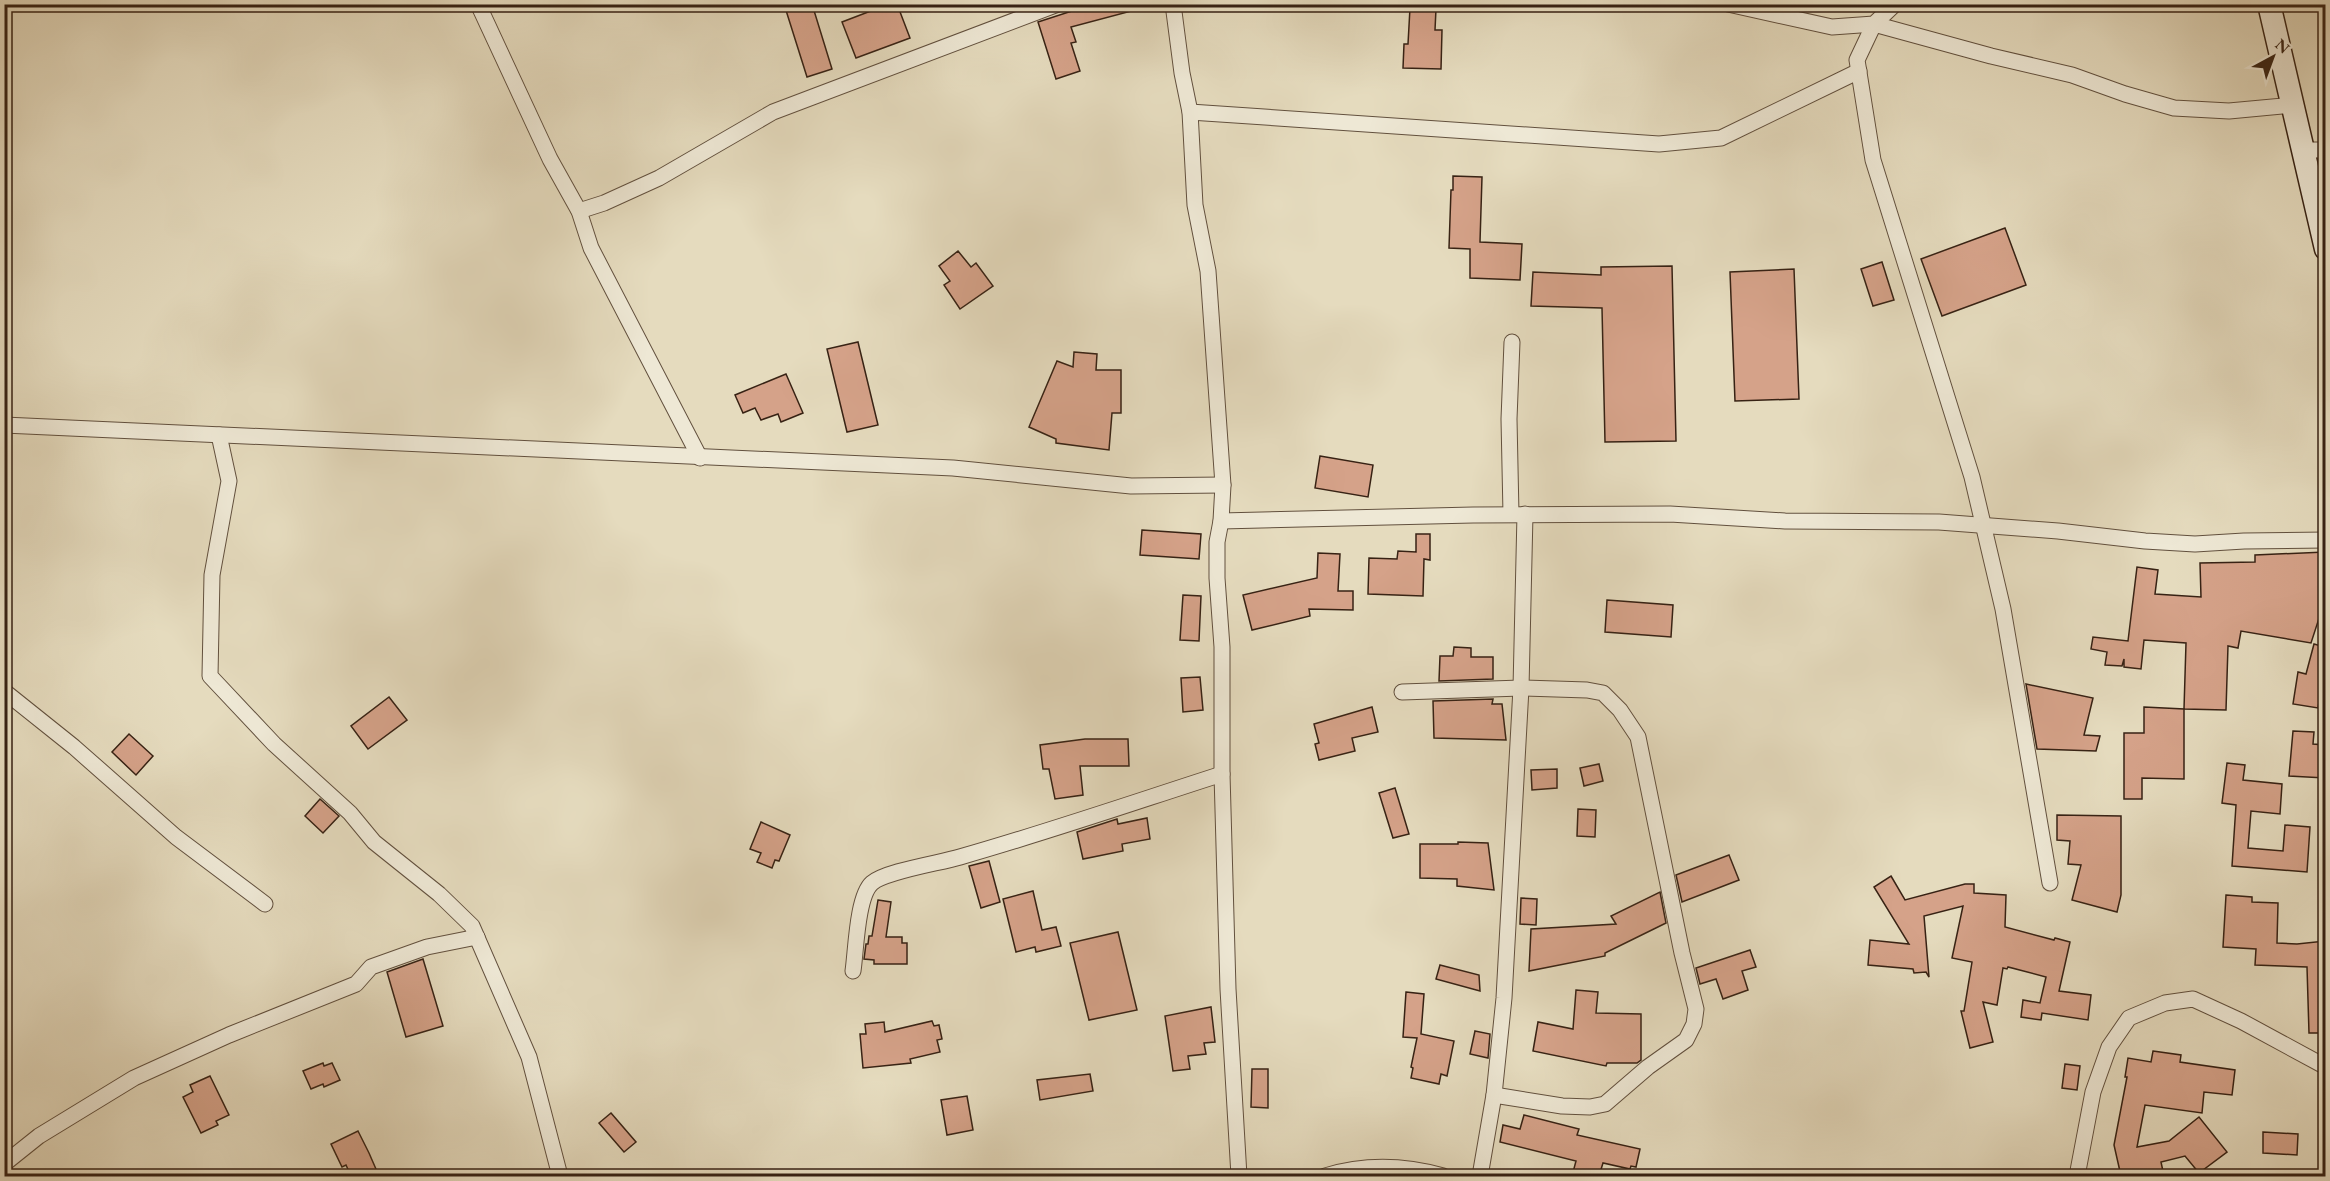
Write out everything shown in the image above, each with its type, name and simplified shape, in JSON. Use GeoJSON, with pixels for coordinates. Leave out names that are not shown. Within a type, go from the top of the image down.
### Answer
{"type":"FeatureCollection","features":[{"type":"Feature","properties":{"kind":"main road"},"geometry":{"type":"LineString","coordinates":[[2269,4],[2325,249]]}},
{"type":"Feature","properties":{"kind":"street"},"geometry":{"type":"LineString","coordinates":[[478,4],[550,159],[579,211],[591,248],[700,458]]}},
{"type":"Feature","properties":{"kind":"street"},"geometry":{"type":"LineString","coordinates":[[579,211],[604,203],[659,178],[773,112],[1058,4]]}},
{"type":"Feature","properties":{"kind":"street"},"geometry":{"type":"LineString","coordinates":[[1173,4],[1190,112],[1195,205],[1208,271],[1223,485],[1217,542],[1222,647],[1222,774],[1228,989],[1239,1176]]}},
{"type":"Feature","properties":{"kind":"street"},"geometry":{"type":"LineString","coordinates":[[1728,4],[1832,27],[1874,24],[1991,56],[2072,75],[2174,108],[2229,111],[2293,105]]}},
{"type":"Feature","properties":{"kind":"street"},"geometry":{"type":"LineString","coordinates":[[1895,4],[1874,24],[1857,60],[1873,160],[1972,477],[2003,609],[2050,882]]}},
{"type":"Feature","properties":{"kind":"street"},"geometry":{"type":"LineString","coordinates":[[1190,112],[1659,144],[1721,138],[1859,71]]}},
{"type":"Feature","properties":{"kind":"street"},"geometry":{"type":"LineString","coordinates":[[2303,150],[2325,150]]}},
{"type":"Feature","properties":{"kind":"street"},"geometry":{"type":"LineString","coordinates":[[1480,1176],[1494,1095],[1504,998],[1521,688],[1518,514],[1509,419],[1512,342]]}},
{"type":"Feature","properties":{"kind":"street"},"geometry":{"type":"LineString","coordinates":[[4,425],[953,468],[1131,486],[1223,485]]}},
{"type":"Feature","properties":{"kind":"street"},"geometry":{"type":"LineString","coordinates":[[219,435],[229,481],[212,575],[210,676],[274,744],[350,813],[374,842],[439,894],[472,926],[529,1057],[560,1176]]}},
{"type":"Feature","properties":{"kind":"street"},"geometry":{"type":"LineString","coordinates":[[1221,521],[1518,514],[1670,514],[1785,521],[1873,520],[1983,525],[2195,544],[2325,540]]}},
{"type":"Feature","properties":{"kind":"street"},"geometry":{"type":"LineString","coordinates":[[1402,692],[1521,688],[1587,690],[1603,693],[1620,711],[1638,737],[1682,953],[1696,1008],[1694,1024],[1686,1040],[1648,1067],[1605,1104],[1590,1107],[1562,1106],[1494,1095]]}},
{"type":"Feature","properties":{"kind":"street"},"geometry":{"type":"LineString","coordinates":[[4,691],[74,747],[176,837],[266,904]]}},
{"type":"Feature","properties":{"kind":"street"},"geometry":{"type":"LineString","coordinates":[[853,971],[862,906],[872,883],[886,876],[961,857],[1222,774]]}},
{"type":"Feature","properties":{"kind":"street"},"geometry":{"type":"LineString","coordinates":[[4,1164],[39,1136],[134,1078],[229,1035],[356,984],[371,968],[427,947],[477,937]]}},
{"type":"Feature","properties":{"kind":"street"},"geometry":{"type":"LineString","coordinates":[[2077,1176],[2093,1092],[2109,1047],[2129,1018],[2165,1003],[2193,999],[2241,1021],[2325,1067]]}},
{"type":"Feature","properties":{"kind":"street"},"geometry":{"type":"LineString","coordinates":[[1325,1176],[1349,1169],[1385,1167],[1433,1175]]}},
{"type":"Feature","properties":{"kind":"building"},"geometry":{"type":"Polygon","coordinates":[[[784,4],[812,4],[832,69],[807,77],[784,4]]]}},
{"type":"Feature","properties":{"kind":"building"},"geometry":{"type":"Polygon","coordinates":[[[889,4],[897,4],[910,38],[856,58],[842,22],[889,4]]]}},
{"type":"Feature","properties":{"kind":"building"},"geometry":{"type":"Polygon","coordinates":[[[1071,4],[1139,4],[1139,9],[1071,27],[1076,42],[1071,43],[1080,71],[1056,79],[1038,22],[1072,11],[1071,4]]]}},
{"type":"Feature","properties":{"kind":"building"},"geometry":{"type":"Polygon","coordinates":[[[1410,8],[1436,9],[1435,30],[1442,30],[1441,69],[1403,68],[1404,44],[1408,44],[1410,8]]]}},
{"type":"Feature","properties":{"kind":"building"},"geometry":{"type":"Polygon","coordinates":[[[1453,176],[1482,177],[1480,242],[1522,244],[1520,280],[1470,278],[1470,249],[1449,248],[1453,176]]]}},
{"type":"Feature","properties":{"kind":"building"},"geometry":{"type":"Polygon","coordinates":[[[2005,228],[2026,285],[1942,316],[1921,259],[2005,228]]]}},
{"type":"Feature","properties":{"kind":"building"},"geometry":{"type":"Polygon","coordinates":[[[958,251],[971,267],[976,263],[993,286],[960,309],[944,285],[950,281],[939,266],[958,251]]]}},
{"type":"Feature","properties":{"kind":"building"},"geometry":{"type":"Polygon","coordinates":[[[1882,262],[1894,300],[1873,306],[1861,269],[1882,262]]]}},
{"type":"Feature","properties":{"kind":"building"},"geometry":{"type":"Polygon","coordinates":[[[1672,266],[1676,441],[1605,442],[1602,308],[1531,306],[1533,272],[1601,275],[1601,267],[1672,266]]]}},
{"type":"Feature","properties":{"kind":"building"},"geometry":{"type":"Polygon","coordinates":[[[1794,269],[1799,399],[1735,401],[1730,272],[1794,269]]]}},
{"type":"Feature","properties":{"kind":"building"},"geometry":{"type":"Polygon","coordinates":[[[858,342],[878,425],[847,432],[827,349],[858,342]]]}},
{"type":"Feature","properties":{"kind":"building"},"geometry":{"type":"Polygon","coordinates":[[[1074,352],[1097,354],[1096,370],[1121,370],[1121,413],[1112,413],[1109,450],[1056,443],[1056,439],[1029,427],[1057,361],[1073,367],[1074,352]]]}},
{"type":"Feature","properties":{"kind":"building"},"geometry":{"type":"Polygon","coordinates":[[[786,374],[803,413],[781,422],[778,414],[761,420],[755,408],[743,413],[735,395],[786,374]]]}},
{"type":"Feature","properties":{"kind":"building"},"geometry":{"type":"Polygon","coordinates":[[[1320,456],[1373,465],[1368,497],[1315,488],[1320,456]]]}},
{"type":"Feature","properties":{"kind":"building"},"geometry":{"type":"Polygon","coordinates":[[[1142,530],[1201,534],[1199,559],[1140,555],[1142,530]]]}},
{"type":"Feature","properties":{"kind":"building"},"geometry":{"type":"Polygon","coordinates":[[[1416,534],[1430,534],[1430,560],[1424,559],[1423,596],[1368,594],[1369,558],[1397,559],[1398,551],[1416,552],[1416,534]]]}},
{"type":"Feature","properties":{"kind":"building"},"geometry":{"type":"Polygon","coordinates":[[[2325,552],[2325,600],[2311,643],[2241,631],[2238,648],[2228,646],[2226,710],[2184,709],[2186,643],[2144,640],[2141,669],[2124,667],[2124,659],[2122,666],[2105,665],[2107,652],[2091,649],[2093,637],[2128,641],[2137,567],[2158,570],[2155,594],[2201,597],[2200,563],[2255,562],[2255,555],[2325,552]]]}},
{"type":"Feature","properties":{"kind":"building"},"geometry":{"type":"Polygon","coordinates":[[[1318,553],[1340,554],[1338,591],[1353,591],[1353,610],[1309,609],[1310,616],[1252,630],[1243,595],[1317,578],[1318,553]]]}},
{"type":"Feature","properties":{"kind":"building"},"geometry":{"type":"Polygon","coordinates":[[[1183,595],[1201,596],[1199,641],[1180,640],[1183,595]]]}},
{"type":"Feature","properties":{"kind":"building"},"geometry":{"type":"Polygon","coordinates":[[[1607,600],[1673,605],[1671,637],[1605,632],[1607,600]]]}},
{"type":"Feature","properties":{"kind":"building"},"geometry":{"type":"Polygon","coordinates":[[[2314,644],[2325,647],[2325,674],[2318,708],[2293,704],[2298,672],[2306,674],[2314,644]]]}},
{"type":"Feature","properties":{"kind":"building"},"geometry":{"type":"Polygon","coordinates":[[[1454,647],[1471,648],[1471,657],[1493,657],[1493,679],[1439,681],[1440,656],[1453,656],[1454,647]]]}},
{"type":"Feature","properties":{"kind":"building"},"geometry":{"type":"Polygon","coordinates":[[[1200,677],[1203,710],[1183,712],[1181,678],[1200,677]]]}},
{"type":"Feature","properties":{"kind":"building"},"geometry":{"type":"Polygon","coordinates":[[[2026,684],[2093,698],[2084,735],[2100,736],[2096,751],[2037,749],[2026,684]]]}},
{"type":"Feature","properties":{"kind":"building"},"geometry":{"type":"Polygon","coordinates":[[[389,697],[407,720],[368,749],[351,726],[389,697]]]}},
{"type":"Feature","properties":{"kind":"building"},"geometry":{"type":"Polygon","coordinates":[[[1493,699],[1492,704],[1502,704],[1506,740],[1434,738],[1433,701],[1493,699]]]}},
{"type":"Feature","properties":{"kind":"building"},"geometry":{"type":"Polygon","coordinates":[[[1372,707],[1378,732],[1352,738],[1355,751],[1319,760],[1315,744],[1319,743],[1314,724],[1372,707]]]}},
{"type":"Feature","properties":{"kind":"building"},"geometry":{"type":"Polygon","coordinates":[[[2144,707],[2184,709],[2184,779],[2142,778],[2142,799],[2124,799],[2124,733],[2144,733],[2144,707]]]}},
{"type":"Feature","properties":{"kind":"building"},"geometry":{"type":"Polygon","coordinates":[[[2293,731],[2314,732],[2313,744],[2325,745],[2325,778],[2289,776],[2293,731]]]}},
{"type":"Feature","properties":{"kind":"building"},"geometry":{"type":"Polygon","coordinates":[[[129,734],[153,756],[136,775],[112,752],[129,734]]]}},
{"type":"Feature","properties":{"kind":"building"},"geometry":{"type":"Polygon","coordinates":[[[1085,739],[1128,739],[1129,766],[1080,766],[1083,795],[1055,799],[1049,769],[1043,769],[1040,745],[1085,739]]]}},
{"type":"Feature","properties":{"kind":"building"},"geometry":{"type":"Polygon","coordinates":[[[2227,763],[2245,765],[2243,780],[2282,784],[2280,814],[2251,811],[2248,848],[2283,851],[2285,825],[2310,827],[2307,872],[2232,866],[2236,805],[2222,803],[2227,763]]]}},
{"type":"Feature","properties":{"kind":"building"},"geometry":{"type":"Polygon","coordinates":[[[1599,764],[1603,781],[1584,786],[1580,768],[1599,764]]]}},
{"type":"Feature","properties":{"kind":"building"},"geometry":{"type":"Polygon","coordinates":[[[1557,769],[1557,788],[1532,790],[1531,770],[1557,769]]]}},
{"type":"Feature","properties":{"kind":"building"},"geometry":{"type":"Polygon","coordinates":[[[1395,788],[1409,834],[1393,838],[1379,793],[1395,788]]]}},
{"type":"Feature","properties":{"kind":"building"},"geometry":{"type":"Polygon","coordinates":[[[320,799],[339,816],[323,833],[305,816],[320,799]]]}},
{"type":"Feature","properties":{"kind":"building"},"geometry":{"type":"Polygon","coordinates":[[[1578,809],[1596,810],[1595,837],[1577,836],[1578,809]]]}},
{"type":"Feature","properties":{"kind":"building"},"geometry":{"type":"Polygon","coordinates":[[[2057,815],[2121,816],[2121,895],[2117,912],[2072,900],[2081,865],[2068,864],[2070,841],[2057,840],[2057,815]]]}},
{"type":"Feature","properties":{"kind":"building"},"geometry":{"type":"Polygon","coordinates":[[[1147,818],[1150,839],[1122,844],[1123,851],[1083,859],[1077,832],[1117,819],[1118,824],[1147,818]]]}},
{"type":"Feature","properties":{"kind":"building"},"geometry":{"type":"Polygon","coordinates":[[[761,822],[790,835],[779,861],[775,860],[772,868],[757,862],[761,853],[750,849],[761,822]]]}},
{"type":"Feature","properties":{"kind":"building"},"geometry":{"type":"Polygon","coordinates":[[[1458,842],[1488,843],[1494,890],[1457,886],[1457,879],[1420,878],[1420,844],[1458,844],[1458,842]]]}},
{"type":"Feature","properties":{"kind":"building"},"geometry":{"type":"Polygon","coordinates":[[[1729,855],[1739,880],[1682,902],[1676,875],[1729,855]]]}},
{"type":"Feature","properties":{"kind":"building"},"geometry":{"type":"Polygon","coordinates":[[[989,861],[1000,902],[981,908],[969,866],[989,861]]]}},
{"type":"Feature","properties":{"kind":"building"},"geometry":{"type":"Polygon","coordinates":[[[1891,876],[1905,900],[1965,884],[1974,884],[1974,893],[2006,895],[2005,927],[2070,942],[2059,991],[2091,995],[2088,1020],[2042,1013],[2041,1020],[2021,1017],[2023,1000],[2040,1003],[2046,977],[2008,967],[2003,968],[1997,1005],[1983,1002],[1993,1042],[1970,1048],[1961,1011],[1964,1011],[1972,962],[1952,958],[1963,906],[1924,916],[1929,977],[1926,972],[1914,973],[1913,969],[1868,965],[1870,940],[1909,944],[1874,887],[1891,876]]]}},
{"type":"Feature","properties":{"kind":"building"},"geometry":{"type":"Polygon","coordinates":[[[1033,891],[1042,930],[1056,927],[1061,946],[1036,952],[1035,947],[1016,952],[1003,899],[1033,891]]]}},
{"type":"Feature","properties":{"kind":"building"},"geometry":{"type":"Polygon","coordinates":[[[1660,892],[1666,923],[1605,953],[1605,956],[1529,971],[1531,929],[1616,924],[1611,916],[1660,892]]]}},
{"type":"Feature","properties":{"kind":"building"},"geometry":{"type":"Polygon","coordinates":[[[2226,895],[2252,897],[2252,902],[2278,903],[2277,943],[2297,944],[2325,941],[2325,1033],[2309,1033],[2307,967],[2255,965],[2256,949],[2223,947],[2226,895]]]}},
{"type":"Feature","properties":{"kind":"building"},"geometry":{"type":"Polygon","coordinates":[[[1521,898],[1537,899],[1536,925],[1520,924],[1521,898]]]}},
{"type":"Feature","properties":{"kind":"building"},"geometry":{"type":"Polygon","coordinates":[[[878,900],[891,902],[886,937],[902,937],[902,943],[907,943],[907,964],[874,964],[874,960],[864,959],[866,944],[868,944],[869,936],[872,936],[878,900]]]}},
{"type":"Feature","properties":{"kind":"building"},"geometry":{"type":"Polygon","coordinates":[[[1118,932],[1137,1010],[1089,1020],[1070,943],[1118,932]]]}},
{"type":"Feature","properties":{"kind":"building"},"geometry":{"type":"Polygon","coordinates":[[[1750,950],[1756,967],[1742,971],[1748,990],[1723,999],[1716,979],[1700,984],[1696,968],[1750,950]]]}},
{"type":"Feature","properties":{"kind":"building"},"geometry":{"type":"Polygon","coordinates":[[[423,959],[443,1026],[406,1037],[387,972],[423,959]]]}},
{"type":"Feature","properties":{"kind":"building"},"geometry":{"type":"Polygon","coordinates":[[[1440,965],[1479,975],[1480,991],[1436,979],[1440,965]]]}},
{"type":"Feature","properties":{"kind":"building"},"geometry":{"type":"Polygon","coordinates":[[[1576,990],[1598,992],[1596,1013],[1641,1014],[1641,1060],[1637,1063],[1607,1063],[1606,1066],[1533,1051],[1538,1022],[1573,1029],[1576,990]]]}},
{"type":"Feature","properties":{"kind":"building"},"geometry":{"type":"Polygon","coordinates":[[[1406,992],[1424,994],[1421,1034],[1454,1041],[1447,1076],[1441,1074],[1439,1084],[1411,1078],[1417,1038],[1403,1037],[1406,992]]]}},
{"type":"Feature","properties":{"kind":"building"},"geometry":{"type":"Polygon","coordinates":[[[1211,1007],[1215,1042],[1204,1043],[1206,1054],[1188,1056],[1190,1069],[1173,1071],[1165,1016],[1211,1007]]]}},
{"type":"Feature","properties":{"kind":"building"},"geometry":{"type":"Polygon","coordinates":[[[932,1021],[934,1026],[939,1025],[942,1039],[937,1040],[940,1052],[910,1059],[911,1063],[863,1068],[860,1034],[866,1034],[865,1024],[884,1022],[885,1032],[932,1021]]]}},
{"type":"Feature","properties":{"kind":"building"},"geometry":{"type":"Polygon","coordinates":[[[1475,1031],[1490,1034],[1488,1058],[1470,1054],[1475,1031]]]}},
{"type":"Feature","properties":{"kind":"building"},"geometry":{"type":"Polygon","coordinates":[[[2153,1051],[2181,1055],[2180,1062],[2235,1070],[2232,1095],[2204,1092],[2202,1113],[2145,1105],[2137,1147],[2169,1141],[2199,1117],[2227,1152],[2199,1173],[2185,1156],[2161,1162],[2164,1176],[2121,1176],[2114,1145],[2127,1077],[2125,1077],[2128,1058],[2151,1062],[2153,1051]]]}},
{"type":"Feature","properties":{"kind":"building"},"geometry":{"type":"Polygon","coordinates":[[[323,1063],[324,1066],[332,1063],[340,1080],[324,1087],[323,1084],[311,1089],[303,1071],[323,1063]]]}},
{"type":"Feature","properties":{"kind":"building"},"geometry":{"type":"Polygon","coordinates":[[[2065,1064],[2080,1066],[2077,1090],[2062,1088],[2065,1064]]]}},
{"type":"Feature","properties":{"kind":"building"},"geometry":{"type":"Polygon","coordinates":[[[1252,1069],[1268,1069],[1268,1108],[1251,1107],[1252,1069]]]}},
{"type":"Feature","properties":{"kind":"building"},"geometry":{"type":"Polygon","coordinates":[[[1090,1074],[1093,1091],[1040,1100],[1037,1080],[1090,1074]]]}},
{"type":"Feature","properties":{"kind":"building"},"geometry":{"type":"Polygon","coordinates":[[[210,1076],[229,1115],[216,1121],[218,1125],[201,1133],[183,1097],[193,1092],[190,1085],[210,1076]]]}},
{"type":"Feature","properties":{"kind":"building"},"geometry":{"type":"Polygon","coordinates":[[[967,1096],[973,1130],[947,1135],[941,1100],[967,1096]]]}},
{"type":"Feature","properties":{"kind":"building"},"geometry":{"type":"Polygon","coordinates":[[[611,1113],[636,1142],[624,1152],[599,1123],[611,1113]]]}},
{"type":"Feature","properties":{"kind":"building"},"geometry":{"type":"Polygon","coordinates":[[[1524,1115],[1579,1129],[1577,1135],[1640,1149],[1636,1167],[1631,1166],[1630,1169],[1603,1163],[1599,1176],[1572,1176],[1576,1161],[1500,1142],[1503,1125],[1520,1129],[1524,1115]]]}},
{"type":"Feature","properties":{"kind":"building"},"geometry":{"type":"Polygon","coordinates":[[[358,1131],[379,1176],[351,1176],[346,1165],[342,1167],[331,1144],[358,1131]]]}},
{"type":"Feature","properties":{"kind":"building"},"geometry":{"type":"Polygon","coordinates":[[[2263,1132],[2298,1134],[2297,1155],[2263,1153],[2263,1132]]]}}]}
